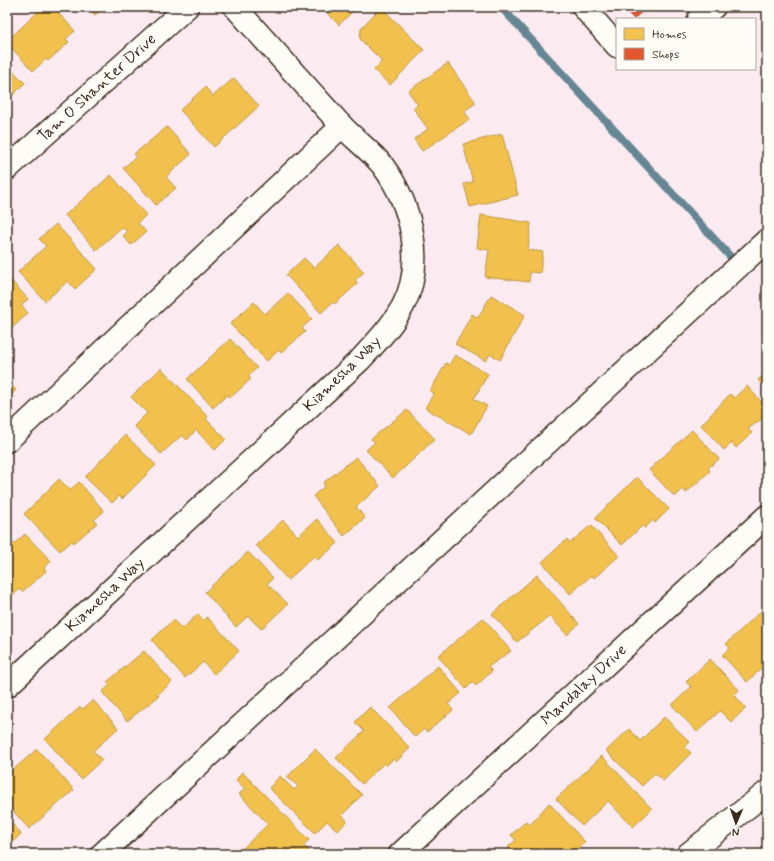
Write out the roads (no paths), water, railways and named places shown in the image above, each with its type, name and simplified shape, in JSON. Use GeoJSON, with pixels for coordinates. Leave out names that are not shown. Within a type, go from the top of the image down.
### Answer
{"type":"FeatureCollection","features":[{"type":"Feature","properties":{"kind":"street","name":"Tam O Shanter Drive"},"geometry":{"type":"LineString","coordinates":[[7,169],[187,7]]}},
{"type":"Feature","properties":{"kind":"street","name":"Kiamesha Way"},"geometry":{"type":"LineString","coordinates":[[7,686],[360,360],[383,335],[403,306],[412,281],[413,248],[409,217],[398,188],[382,165],[342,126],[235,7]]}},
{"type":"Feature","properties":{"kind":"street"},"geometry":{"type":"LineString","coordinates":[[583,7],[616,45]]}},
{"type":"Feature","properties":{"kind":"street"},"geometry":{"type":"LineString","coordinates":[[700,18],[714,7]]}},
{"type":"Feature","properties":{"kind":"street"},"geometry":{"type":"LineString","coordinates":[[7,441],[342,126]]}},
{"type":"Feature","properties":{"kind":"street"},"geometry":{"type":"LineString","coordinates":[[102,854],[767,240]]}},
{"type":"Feature","properties":{"kind":"street","name":"Mandalay Drive"},"geometry":{"type":"LineString","coordinates":[[400,854],[767,516]]}},
{"type":"Feature","properties":{"kind":"street"},"geometry":{"type":"LineString","coordinates":[[688,854],[767,792]]}},
{"type":"Feature","properties":{"kind":"waterway"},"geometry":{"type":"LineString","coordinates":[[501,7],[738,265]]}}]}
